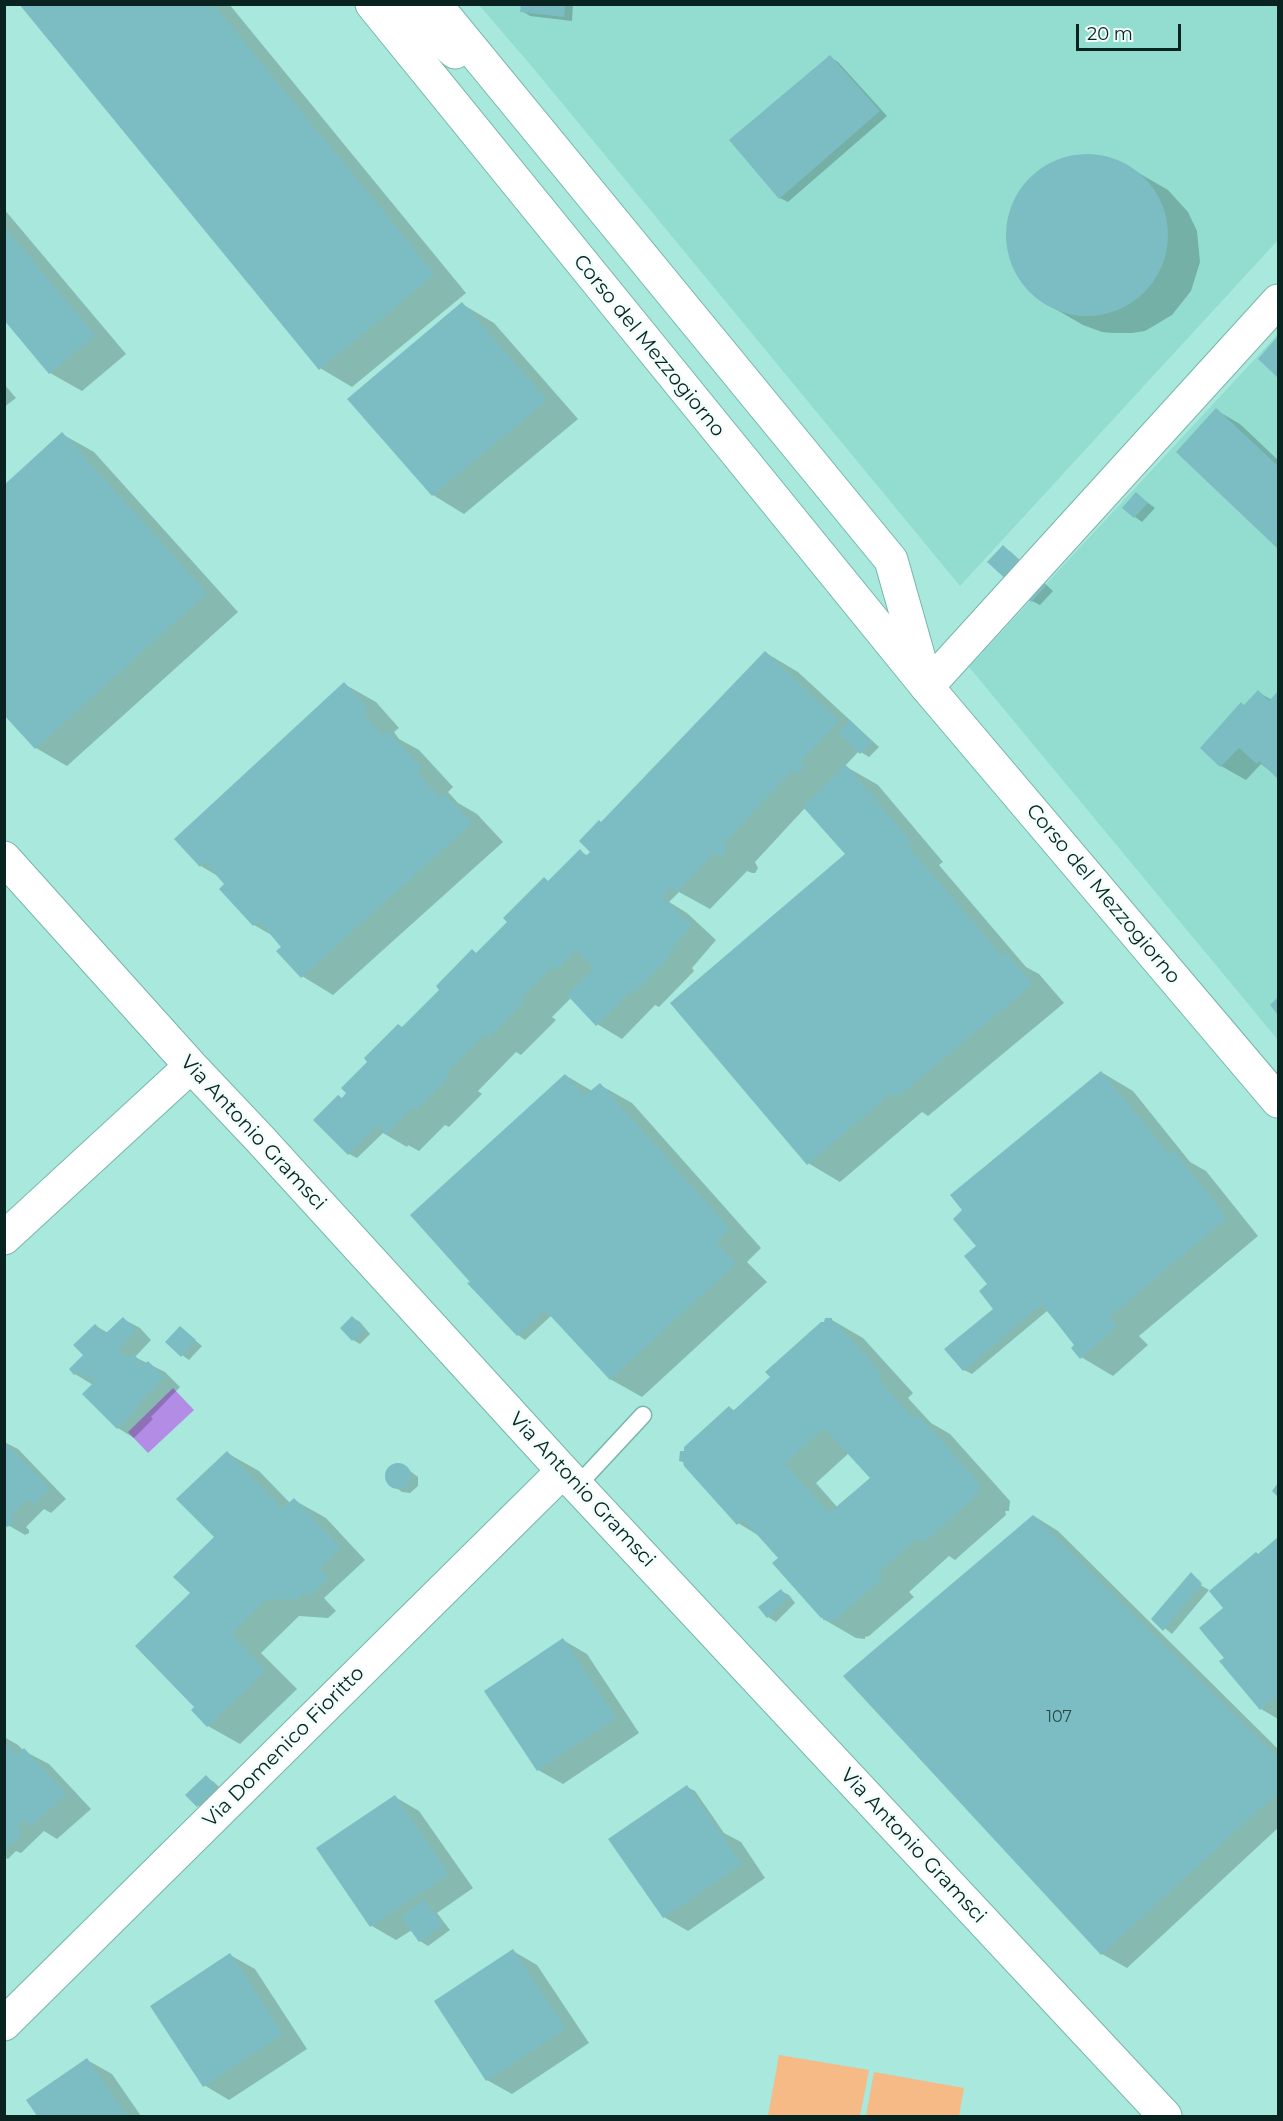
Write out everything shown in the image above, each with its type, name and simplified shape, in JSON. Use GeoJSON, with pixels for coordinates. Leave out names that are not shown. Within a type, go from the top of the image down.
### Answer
{"type":"FeatureCollection","features":[{"type":"Feature","properties":{"kind":"street","name":"Corso del Mezzogiorno"},"geometry":{"type":"LineString","coordinates":[[372,4],[927,687],[1278,1101]]}},
{"type":"Feature","properties":{"kind":"street"},"geometry":{"type":"LineString","coordinates":[[398,4],[516,104]]}},
{"type":"Feature","properties":{"kind":"street","name":"Corso del Mezzogiorno"},"geometry":{"type":"LineString","coordinates":[[435,4],[891,560],[927,687]]}},
{"type":"Feature","properties":{"kind":"street"},"geometry":{"type":"LineString","coordinates":[[927,687],[1278,301]]}},
{"type":"Feature","properties":{"kind":"street","name":"Via Antonio Gramsci"},"geometry":{"type":"LineString","coordinates":[[4,858],[191,1066],[570,1478],[1165,2116]]}},
{"type":"Feature","properties":{"kind":"street"},"geometry":{"type":"LineString","coordinates":[[4,1238],[191,1066]]}},
{"type":"Feature","properties":{"kind":"street","name":"Via Domenico Fioritto"},"geometry":{"type":"LineString","coordinates":[[4,2024],[570,1478]]}},
{"type":"Feature","properties":{"kind":"lane"},"geometry":{"type":"LineString","coordinates":[[570,1478],[643,1415]]}},
{"type":"Feature","properties":{"kind":"shaded area"},"geometry":{"type":"Polygon","coordinates":[[[479,5],[1278,5],[1278,240],[960,586],[479,5]]]}},
{"type":"Feature","properties":{"kind":"shaded area"},"geometry":{"type":"Polygon","coordinates":[[[1278,334],[1278,1040],[969,667],[1278,334]]]}},
{"type":"Feature","properties":{"kind":"shaded area"},"geometry":{"type":"Polygon","coordinates":[[[173,1388],[194,1410],[148,1453],[128,1432],[173,1388]]]}},
{"type":"Feature","properties":{"kind":"shaded area"},"geometry":{"type":"Polygon","coordinates":[[[779,2055],[869,2070],[860,2116],[768,2116],[779,2055]]]}},
{"type":"Feature","properties":{"kind":"shaded area"},"geometry":{"type":"Polygon","coordinates":[[[874,2072],[964,2088],[959,2116],[866,2116],[874,2072]]]}},
{"type":"Feature","properties":{"kind":"building"},"geometry":{"type":"Polygon","coordinates":[[[19,4],[213,4],[435,274],[319,370],[19,4]]]}},
{"type":"Feature","properties":{"kind":"building"},"geometry":{"type":"Polygon","coordinates":[[[521,4],[565,4],[564,17],[520,12],[521,4]]]}},
{"type":"Feature","properties":{"kind":"building"},"geometry":{"type":"Polygon","coordinates":[[[830,55],[880,111],[779,199],[729,140],[830,55]]]}},
{"type":"Feature","properties":{"kind":"building"},"geometry":{"type":"Polygon","coordinates":[[[1087,154],[1103,155],[1118,160],[1145,177],[1162,204],[1167,219],[1167,251],[1162,266],[1145,293],[1118,310],[1103,315],[1087,316],[1071,315],[1056,310],[1029,293],[1012,266],[1007,251],[1006,235],[1007,219],[1012,204],[1029,177],[1056,160],[1071,155],[1087,154]]]}},
{"type":"Feature","properties":{"kind":"building"},"geometry":{"type":"Polygon","coordinates":[[[4,227],[95,335],[49,374],[4,320],[4,227]]]}},
{"type":"Feature","properties":{"kind":"building"},"geometry":{"type":"Polygon","coordinates":[[[462,302],[547,400],[432,496],[347,399],[462,302]]]}},
{"type":"Feature","properties":{"kind":"building"},"geometry":{"type":"Polygon","coordinates":[[[1278,336],[1278,378],[1258,359],[1278,336]]]}},
{"type":"Feature","properties":{"kind":"building"},"geometry":{"type":"Polygon","coordinates":[[[1216,408],[1278,466],[1278,549],[1176,452],[1216,408]]]}},
{"type":"Feature","properties":{"kind":"building"},"geometry":{"type":"Polygon","coordinates":[[[62,432],[207,593],[35,749],[4,715],[4,485],[62,432]]]}},
{"type":"Feature","properties":{"kind":"building"},"geometry":{"type":"Polygon","coordinates":[[[1136,492],[1148,503],[1134,518],[1122,508],[1136,492]]]}},
{"type":"Feature","properties":{"kind":"building"},"geometry":{"type":"Polygon","coordinates":[[[1003,545],[1046,586],[1031,602],[987,562],[1003,545]]]}},
{"type":"Feature","properties":{"kind":"building"},"geometry":{"type":"Polygon","coordinates":[[[765,651],[839,721],[801,761],[804,764],[802,771],[796,773],[792,770],[724,843],[727,847],[725,854],[718,856],[714,853],[677,892],[672,887],[662,897],[692,925],[668,954],[671,956],[633,994],[631,991],[596,1026],[567,995],[594,969],[576,950],[556,970],[552,967],[521,998],[525,1001],[488,1038],[485,1034],[447,1072],[451,1075],[416,1110],[413,1107],[386,1134],[378,1125],[348,1155],[313,1120],[338,1095],[342,1098],[346,1093],[341,1088],[367,1062],[364,1058],[398,1024],[402,1027],[439,990],[436,986],[472,949],[476,953],[507,922],[503,918],[544,877],[548,881],[580,849],[586,856],[590,852],[579,841],[599,820],[601,822],[765,651]]]}},
{"type":"Feature","properties":{"kind":"building"},"geometry":{"type":"Polygon","coordinates":[[[344,682],[368,709],[363,713],[382,735],[387,730],[422,768],[417,773],[440,798],[445,794],[472,823],[301,978],[276,951],[281,947],[259,921],[253,926],[219,889],[224,884],[205,862],[200,867],[174,839],[344,682]]]}},
{"type":"Feature","properties":{"kind":"building"},"geometry":{"type":"Polygon","coordinates":[[[1258,690],[1269,701],[1278,691],[1277,778],[1259,761],[1257,764],[1239,748],[1220,767],[1200,748],[1241,702],[1244,705],[1258,690]]]}},
{"type":"Feature","properties":{"kind":"building"},"geometry":{"type":"Polygon","coordinates":[[[850,720],[872,742],[860,754],[838,733],[850,720]]]}},
{"type":"Feature","properties":{"kind":"building"},"geometry":{"type":"Polygon","coordinates":[[[846,765],[912,843],[908,846],[1003,957],[1007,954],[1033,984],[896,1098],[891,1093],[807,1165],[670,1003],[845,854],[803,807],[846,765]]]}},
{"type":"Feature","properties":{"kind":"building"},"geometry":{"type":"Polygon","coordinates":[[[1278,997],[1278,1015],[1270,1005],[1278,997]]]}},
{"type":"Feature","properties":{"kind":"building"},"geometry":{"type":"Polygon","coordinates":[[[1101,1071],[1169,1154],[1174,1150],[1227,1218],[1109,1317],[1117,1326],[1080,1359],[1071,1348],[1074,1345],[1042,1304],[963,1371],[944,1349],[993,1309],[979,1291],[987,1284],[964,1256],[976,1246],[953,1219],[962,1210],[950,1195],[1101,1071]]]}},
{"type":"Feature","properties":{"kind":"building"},"geometry":{"type":"Polygon","coordinates":[[[565,1074],[584,1096],[600,1083],[730,1229],[716,1243],[736,1263],[610,1380],[545,1310],[517,1336],[467,1283],[470,1282],[410,1215],[565,1074]]]}},
{"type":"Feature","properties":{"kind":"building"},"geometry":{"type":"Polygon","coordinates":[[[352,1316],[364,1329],[352,1341],[340,1328],[352,1316]]]}},
{"type":"Feature","properties":{"kind":"building"},"geometry":{"type":"Polygon","coordinates":[[[123,1317],[136,1330],[118,1349],[129,1359],[133,1354],[144,1365],[148,1361],[164,1377],[136,1407],[138,1409],[117,1429],[82,1394],[95,1381],[90,1376],[87,1379],[80,1372],[74,1375],[69,1369],[83,1355],[73,1345],[95,1324],[105,1334],[123,1317]]]}},
{"type":"Feature","properties":{"kind":"building"},"geometry":{"type":"Polygon","coordinates":[[[825,1318],[832,1318],[832,1323],[836,1323],[882,1374],[878,1379],[913,1418],[917,1414],[975,1478],[975,1482],[979,1481],[978,1494],[974,1493],[975,1497],[923,1543],[918,1538],[878,1573],[883,1578],[834,1621],[821,1618],[772,1563],[778,1558],[743,1519],[737,1525],[684,1466],[683,1462],[679,1461],[680,1451],[684,1451],[684,1447],[729,1406],[733,1411],[770,1377],[765,1372],[821,1322],[824,1322],[825,1318]],[[824,1428],[785,1464],[829,1513],[870,1478],[824,1428]]]}},
{"type":"Feature","properties":{"kind":"building"},"geometry":{"type":"Polygon","coordinates":[[[180,1326],[196,1340],[181,1357],[165,1342],[180,1326]]]}},
{"type":"Feature","properties":{"kind":"building"},"geometry":{"type":"Polygon","coordinates":[[[4,1441],[50,1489],[34,1505],[28,1499],[10,1517],[13,1524],[7,1527],[4,1525],[4,1441]]]}},
{"type":"Feature","properties":{"kind":"building"},"geometry":{"type":"Polygon","coordinates":[[[227,1451],[282,1509],[294,1498],[341,1548],[320,1568],[329,1578],[309,1596],[305,1592],[296,1600],[266,1599],[231,1634],[266,1670],[207,1727],[191,1710],[194,1707],[135,1646],[190,1593],[173,1577],[214,1537],[176,1499],[227,1451]]]}},
{"type":"Feature","properties":{"kind":"building"},"geometry":{"type":"Polygon","coordinates":[[[398,1463],[407,1467],[411,1476],[407,1485],[398,1489],[389,1485],[385,1476],[389,1467],[398,1463]]]}},
{"type":"Feature","properties":{"kind":"building"},"geometry":{"type":"Polygon","coordinates":[[[1278,1483],[1278,1497],[1272,1491],[1278,1483]]]}},
{"type":"Feature","properties":{"kind":"building"},"geometry":{"type":"Polygon","coordinates":[[[1033,1515],[1278,1758],[1278,1792],[1101,1955],[843,1676],[1033,1515]]]}},
{"type":"Feature","properties":{"kind":"building"},"geometry":{"type":"Polygon","coordinates":[[[1277,1538],[1278,1694],[1260,1710],[1219,1661],[1224,1658],[1199,1628],[1223,1608],[1209,1591],[1256,1552],[1258,1554],[1277,1538]]]}},
{"type":"Feature","properties":{"kind":"building"},"geometry":{"type":"Polygon","coordinates":[[[1191,1572],[1202,1584],[1163,1631],[1151,1619],[1191,1572]]]}},
{"type":"Feature","properties":{"kind":"building"},"geometry":{"type":"Polygon","coordinates":[[[781,1589],[788,1598],[767,1618],[758,1607],[781,1589]]]}},
{"type":"Feature","properties":{"kind":"building"},"geometry":{"type":"Polygon","coordinates":[[[563,1638],[616,1718],[537,1771],[484,1691],[563,1638]]]}},
{"type":"Feature","properties":{"kind":"building"},"geometry":{"type":"Polygon","coordinates":[[[4,1741],[17,1755],[24,1748],[67,1794],[32,1826],[25,1819],[16,1828],[23,1834],[4,1851],[4,1741]]]}},
{"type":"Feature","properties":{"kind":"building"},"geometry":{"type":"Polygon","coordinates":[[[206,1775],[217,1787],[197,1807],[185,1795],[206,1775]]]}},
{"type":"Feature","properties":{"kind":"building"},"geometry":{"type":"Polygon","coordinates":[[[687,1785],[742,1864],[663,1918],[608,1839],[687,1785]]]}},
{"type":"Feature","properties":{"kind":"building"},"geometry":{"type":"Polygon","coordinates":[[[395,1795],[449,1874],[370,1927],[316,1848],[395,1795]]]}},
{"type":"Feature","properties":{"kind":"building"},"geometry":{"type":"Polygon","coordinates":[[[424,1899],[443,1925],[419,1942],[401,1917],[424,1899]]]}},
{"type":"Feature","properties":{"kind":"building"},"geometry":{"type":"Polygon","coordinates":[[[513,1949],[566,2029],[486,2081],[434,2001],[513,1949]]]}},
{"type":"Feature","properties":{"kind":"building"},"geometry":{"type":"Polygon","coordinates":[[[230,1953],[283,2034],[203,2087],[150,2006],[230,1953]]]}},
{"type":"Feature","properties":{"kind":"building"},"geometry":{"type":"Polygon","coordinates":[[[87,2058],[127,2116],[37,2116],[26,2100],[87,2058]]]}}]}
